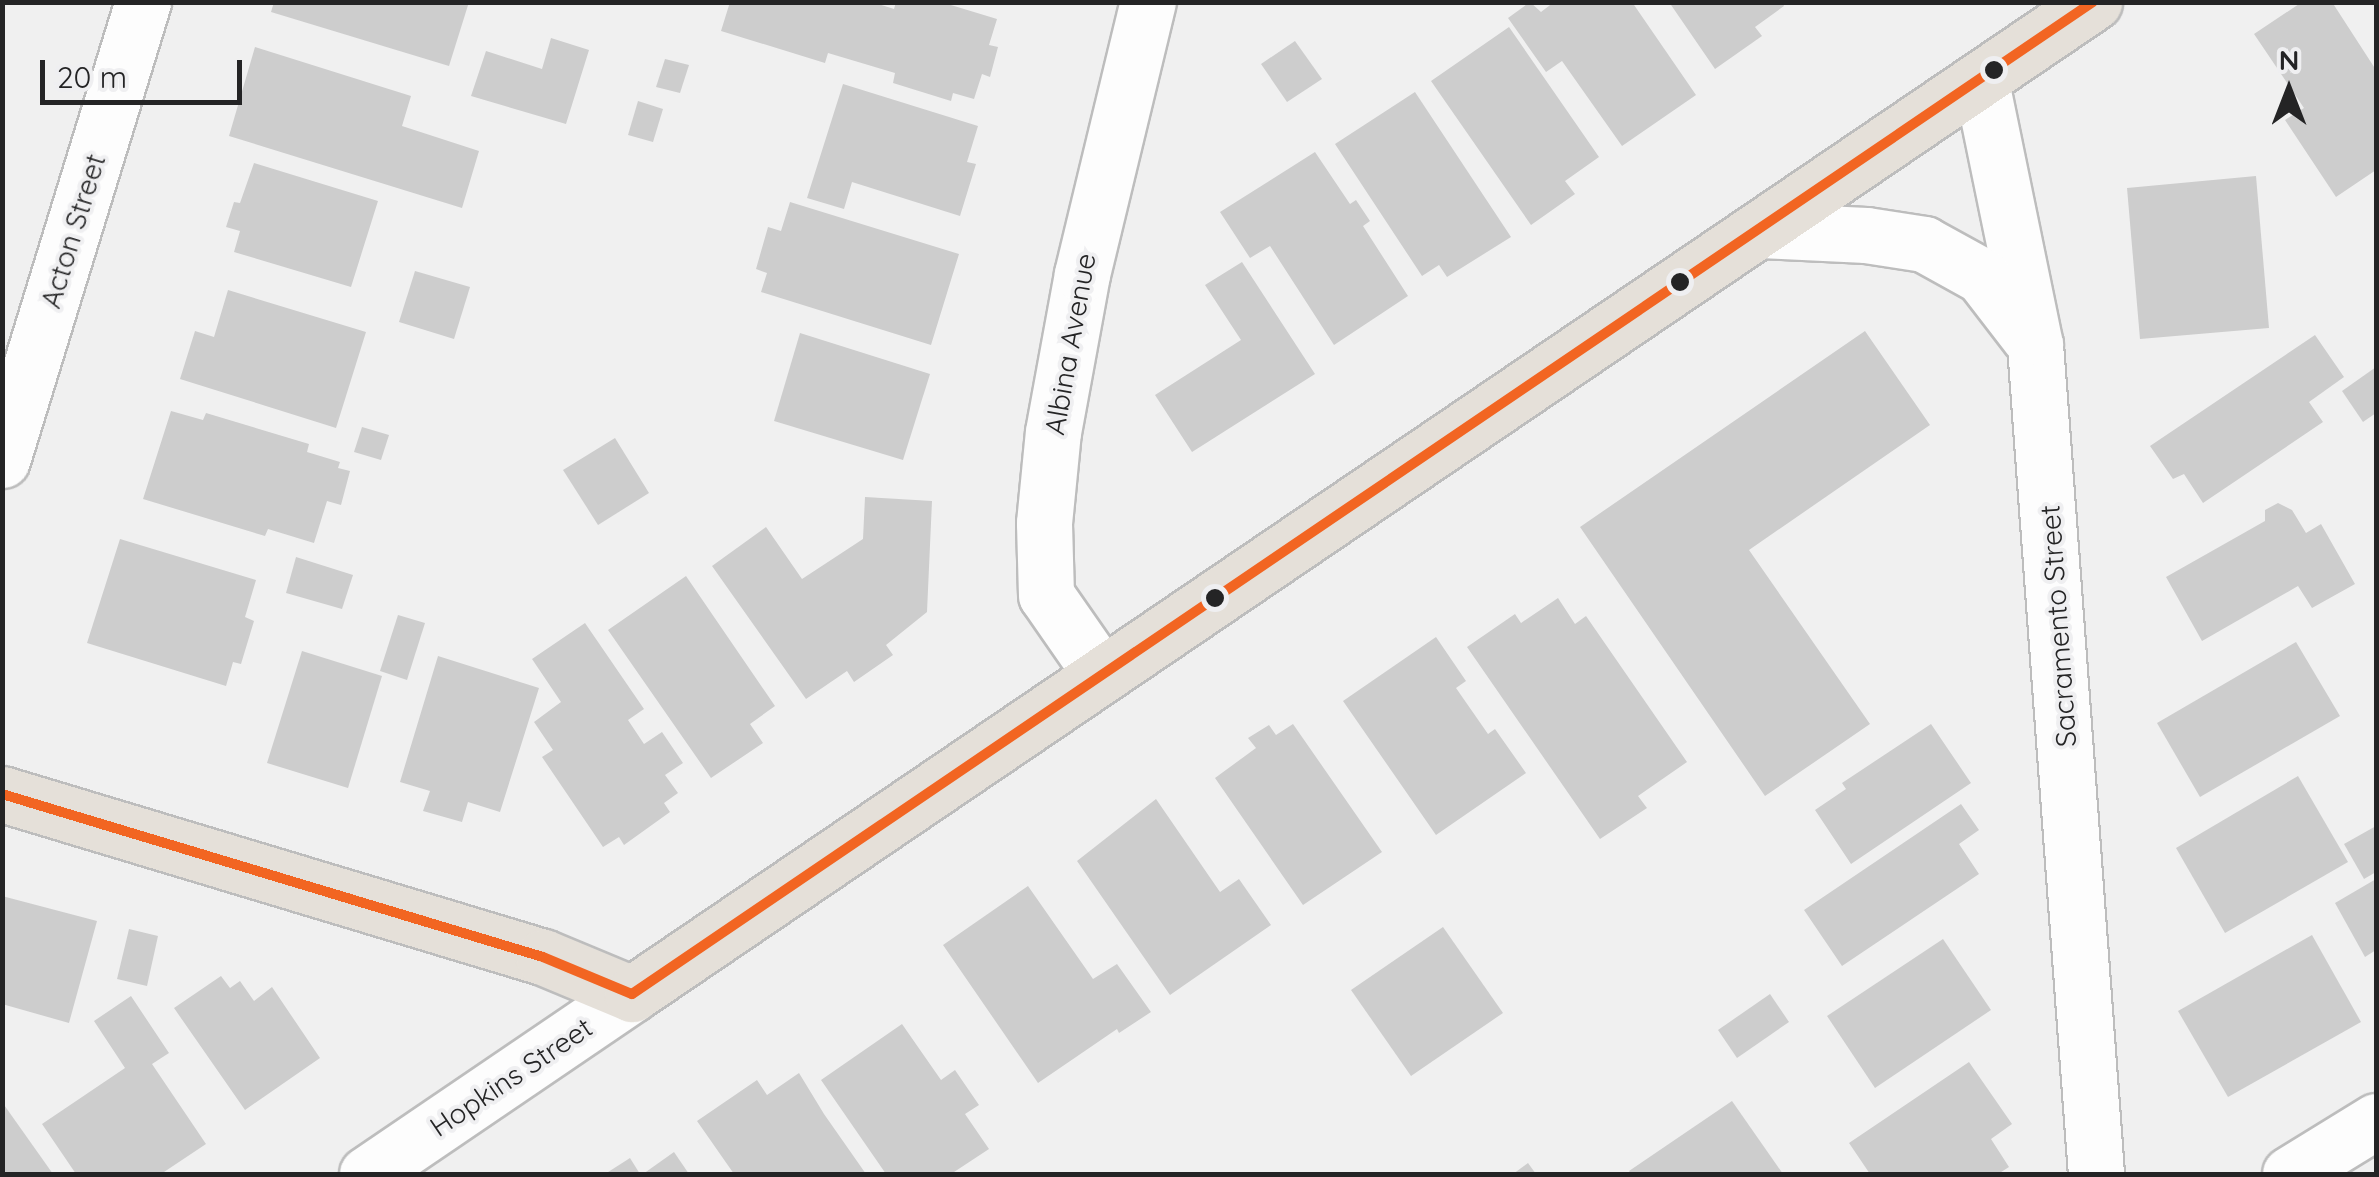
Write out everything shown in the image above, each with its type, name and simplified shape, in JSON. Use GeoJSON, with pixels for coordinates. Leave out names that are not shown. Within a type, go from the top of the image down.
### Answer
{"type":"FeatureCollection","features":[{"type":"Feature","properties":{"kind":"main road","name":"Hopkins Street"},"geometry":{"type":"LineString","coordinates":[[632,994],[2094,2]]}},
{"type":"Feature","properties":{"kind":"main road"},"geometry":{"type":"LineString","coordinates":[[2,794],[543,957],[632,994]]}},
{"type":"Feature","properties":{"kind":"street","name":"Acton Street"},"geometry":{"type":"LineString","coordinates":[[2,460],[143,2]]}},
{"type":"Feature","properties":{"kind":"street","name":"Albina Avenue"},"geometry":{"type":"LineString","coordinates":[[1101,674],[1046,595],[1044,523],[1053,432],[1082,274],[1148,2]]}},
{"type":"Feature","properties":{"kind":"street","name":"Sacramento Street"},"geometry":{"type":"LineString","coordinates":[[1981,82],[2035,345],[2096,1174]]}},
{"type":"Feature","properties":{"kind":"street"},"geometry":{"type":"LineString","coordinates":[[1761,230],[1866,235],[1924,244],[1982,276],[2035,345]]}},
{"type":"Feature","properties":{"kind":"street","name":"Hopkins Street"},"geometry":{"type":"LineString","coordinates":[[367,1174],[632,994]]}},
{"type":"Feature","properties":{"kind":"street"},"geometry":{"type":"LineString","coordinates":[[2290,1174],[2376,1121]]}},
{"type":"Feature","properties":{"kind":"building"},"geometry":{"type":"Polygon","coordinates":[[[274,2],[469,2],[449,66],[271,12],[274,2]]]}},
{"type":"Feature","properties":{"kind":"building"},"geometry":{"type":"Polygon","coordinates":[[[730,2],[872,2],[894,9],[896,2],[941,2],[997,19],[989,45],[998,47],[990,77],[982,74],[974,99],[953,93],[951,101],[893,83],[895,73],[828,53],[825,63],[721,31],[730,2]]]}},
{"type":"Feature","properties":{"kind":"building"},"geometry":{"type":"Polygon","coordinates":[[[1530,2],[1541,12],[1554,2],[1632,2],[1696,95],[1622,146],[1562,61],[1546,72],[1508,18],[1530,2]]]}},
{"type":"Feature","properties":{"kind":"building"},"geometry":{"type":"Polygon","coordinates":[[[1669,2],[1782,2],[1784,6],[1755,27],[1762,36],[1715,69],[1669,2]]]}},
{"type":"Feature","properties":{"kind":"building"},"geometry":{"type":"Polygon","coordinates":[[[2302,2],[2332,2],[2376,70],[2376,170],[2336,197],[2285,120],[2304,108],[2254,34],[2302,2]]]}},
{"type":"Feature","properties":{"kind":"building"},"geometry":{"type":"Polygon","coordinates":[[[1509,27],[1599,157],[1565,181],[1575,194],[1531,225],[1431,81],[1509,27]]]}},
{"type":"Feature","properties":{"kind":"building"},"geometry":{"type":"Polygon","coordinates":[[[551,38],[589,50],[566,124],[471,96],[486,51],[542,69],[551,38]]]}},
{"type":"Feature","properties":{"kind":"building"},"geometry":{"type":"Polygon","coordinates":[[[1295,41],[1322,79],[1287,102],[1261,64],[1295,41]]]}},
{"type":"Feature","properties":{"kind":"building"},"geometry":{"type":"Polygon","coordinates":[[[255,47],[411,96],[402,126],[479,151],[462,208],[229,136],[255,47]]]}},
{"type":"Feature","properties":{"kind":"building"},"geometry":{"type":"Polygon","coordinates":[[[665,59],[689,65],[680,93],[656,87],[665,59]]]}},
{"type":"Feature","properties":{"kind":"building"},"geometry":{"type":"Polygon","coordinates":[[[843,84],[978,126],[967,162],[976,164],[960,216],[852,182],[844,209],[807,198],[843,84]]]}},
{"type":"Feature","properties":{"kind":"building"},"geometry":{"type":"Polygon","coordinates":[[[1415,92],[1511,237],[1447,277],[1439,265],[1422,276],[1335,144],[1415,92]]]}},
{"type":"Feature","properties":{"kind":"building"},"geometry":{"type":"Polygon","coordinates":[[[638,101],[663,109],[653,142],[628,135],[638,101]]]}},
{"type":"Feature","properties":{"kind":"building"},"geometry":{"type":"Polygon","coordinates":[[[1315,152],[1350,204],[1356,200],[1370,221],[1363,226],[1408,296],[1334,345],[1270,246],[1250,258],[1220,212],[1315,152]]]}},
{"type":"Feature","properties":{"kind":"building"},"geometry":{"type":"Polygon","coordinates":[[[254,163],[378,201],[351,287],[234,252],[240,231],[226,227],[234,202],[240,203],[254,163]]]}},
{"type":"Feature","properties":{"kind":"building"},"geometry":{"type":"Polygon","coordinates":[[[2256,176],[2269,328],[2140,339],[2127,188],[2256,176]]]}},
{"type":"Feature","properties":{"kind":"building"},"geometry":{"type":"Polygon","coordinates":[[[790,202],[959,254],[931,345],[761,292],[767,273],[756,269],[768,227],[781,231],[790,202]]]}},
{"type":"Feature","properties":{"kind":"building"},"geometry":{"type":"Polygon","coordinates":[[[1242,262],[1315,374],[1192,452],[1155,395],[1241,340],[1205,285],[1242,262]]]}},
{"type":"Feature","properties":{"kind":"building"},"geometry":{"type":"Polygon","coordinates":[[[415,271],[470,287],[454,339],[399,322],[415,271]]]}},
{"type":"Feature","properties":{"kind":"building"},"geometry":{"type":"Polygon","coordinates":[[[228,290],[366,332],[336,428],[180,379],[195,331],[214,337],[228,290]]]}},
{"type":"Feature","properties":{"kind":"building"},"geometry":{"type":"Polygon","coordinates":[[[1865,331],[1930,425],[1749,550],[1870,724],[1765,796],[1580,527],[1865,331]]]}},
{"type":"Feature","properties":{"kind":"building"},"geometry":{"type":"Polygon","coordinates":[[[800,333],[930,374],[903,460],[774,421],[800,333]]]}},
{"type":"Feature","properties":{"kind":"building"},"geometry":{"type":"Polygon","coordinates":[[[2315,335],[2344,377],[2309,402],[2323,422],[2203,503],[2184,474],[2173,479],[2150,446],[2315,335]]]}},
{"type":"Feature","properties":{"kind":"building"},"geometry":{"type":"Polygon","coordinates":[[[2376,367],[2376,413],[2363,422],[2342,391],[2376,367]]]}},
{"type":"Feature","properties":{"kind":"building"},"geometry":{"type":"Polygon","coordinates":[[[171,411],[203,420],[206,413],[309,444],[307,452],[340,462],[338,468],[350,471],[341,505],[327,501],[314,543],[268,529],[265,536],[143,499],[171,411]]]}},
{"type":"Feature","properties":{"kind":"building"},"geometry":{"type":"Polygon","coordinates":[[[362,427],[389,435],[381,460],[354,452],[362,427]]]}},
{"type":"Feature","properties":{"kind":"building"},"geometry":{"type":"Polygon","coordinates":[[[615,438],[649,493],[598,525],[563,470],[615,438]]]}},
{"type":"Feature","properties":{"kind":"building"},"geometry":{"type":"Polygon","coordinates":[[[865,497],[932,501],[927,612],[886,645],[893,655],[854,682],[847,671],[806,699],[712,566],[766,527],[802,579],[863,539],[865,497]]]}},
{"type":"Feature","properties":{"kind":"building"},"geometry":{"type":"Polygon","coordinates":[[[2278,503],[2292,510],[2306,533],[2321,524],[2355,584],[2312,608],[2298,586],[2202,641],[2166,577],[2265,521],[2265,510],[2278,503]]]}},
{"type":"Feature","properties":{"kind":"building"},"geometry":{"type":"Polygon","coordinates":[[[120,539],[256,580],[245,617],[254,621],[241,664],[233,662],[226,686],[87,643],[120,539]]]}},
{"type":"Feature","properties":{"kind":"building"},"geometry":{"type":"Polygon","coordinates":[[[296,557],[353,575],[342,609],[286,593],[296,557]]]}},
{"type":"Feature","properties":{"kind":"building"},"geometry":{"type":"Polygon","coordinates":[[[686,576],[775,706],[750,724],[763,743],[711,778],[608,630],[686,576]]]}},
{"type":"Feature","properties":{"kind":"building"},"geometry":{"type":"Polygon","coordinates":[[[1558,598],[1575,624],[1586,616],[1687,762],[1638,796],[1647,808],[1600,839],[1467,647],[1515,614],[1521,623],[1558,598]]]}},
{"type":"Feature","properties":{"kind":"building"},"geometry":{"type":"Polygon","coordinates":[[[398,615],[425,623],[407,680],[380,671],[398,615]]]}},
{"type":"Feature","properties":{"kind":"building"},"geometry":{"type":"Polygon","coordinates":[[[585,623],[644,709],[628,720],[644,744],[662,732],[683,763],[665,775],[678,793],[664,803],[670,812],[624,845],[619,837],[603,847],[542,757],[553,750],[534,722],[561,702],[532,659],[585,623]]]}},
{"type":"Feature","properties":{"kind":"building"},"geometry":{"type":"Polygon","coordinates":[[[1436,637],[1466,681],[1456,688],[1488,734],[1495,729],[1526,773],[1436,835],[1343,701],[1436,637]]]}},
{"type":"Feature","properties":{"kind":"building"},"geometry":{"type":"Polygon","coordinates":[[[2296,642],[2340,716],[2200,797],[2157,723],[2296,642]]]}},
{"type":"Feature","properties":{"kind":"building"},"geometry":{"type":"Polygon","coordinates":[[[302,651],[382,676],[348,788],[267,763],[302,651]]]}},
{"type":"Feature","properties":{"kind":"building"},"geometry":{"type":"Polygon","coordinates":[[[438,656],[539,688],[500,812],[468,802],[462,822],[423,811],[430,791],[400,782],[438,656]]]}},
{"type":"Feature","properties":{"kind":"building"},"geometry":{"type":"Polygon","coordinates":[[[1293,724],[1382,852],[1303,905],[1215,778],[1256,748],[1248,738],[1269,725],[1276,735],[1293,724]]]}},
{"type":"Feature","properties":{"kind":"building"},"geometry":{"type":"Polygon","coordinates":[[[1931,724],[1971,783],[1851,864],[1815,810],[1846,789],[1842,783],[1931,724]]]}},
{"type":"Feature","properties":{"kind":"building"},"geometry":{"type":"Polygon","coordinates":[[[2298,776],[2348,862],[2225,933],[2176,848],[2298,776]]]}},
{"type":"Feature","properties":{"kind":"building"},"geometry":{"type":"Polygon","coordinates":[[[1156,799],[1220,892],[1239,879],[1271,925],[1170,995],[1077,861],[1156,799]]]}},
{"type":"Feature","properties":{"kind":"building"},"geometry":{"type":"Polygon","coordinates":[[[1961,804],[1979,830],[1959,844],[1979,874],[1842,966],[1804,910],[1961,804]]]}},
{"type":"Feature","properties":{"kind":"building"},"geometry":{"type":"Polygon","coordinates":[[[2376,826],[2376,872],[2364,879],[2344,844],[2376,826]]]}},
{"type":"Feature","properties":{"kind":"building"},"geometry":{"type":"Polygon","coordinates":[[[2376,879],[2376,950],[2365,957],[2335,903],[2376,879]]]}},
{"type":"Feature","properties":{"kind":"building"},"geometry":{"type":"Polygon","coordinates":[[[1028,886],[1093,979],[1117,964],[1151,1012],[1119,1033],[1117,1029],[1038,1083],[943,945],[1028,886]]]}},
{"type":"Feature","properties":{"kind":"building"},"geometry":{"type":"Polygon","coordinates":[[[2,896],[97,921],[69,1023],[2,1004],[2,896]]]}},
{"type":"Feature","properties":{"kind":"building"},"geometry":{"type":"Polygon","coordinates":[[[1443,927],[1503,1013],[1411,1076],[1351,990],[1443,927]]]}},
{"type":"Feature","properties":{"kind":"building"},"geometry":{"type":"Polygon","coordinates":[[[129,929],[158,936],[147,986],[117,979],[129,929]]]}},
{"type":"Feature","properties":{"kind":"building"},"geometry":{"type":"Polygon","coordinates":[[[2312,935],[2361,1022],[2228,1097],[2178,1011],[2312,935]]]}},
{"type":"Feature","properties":{"kind":"building"},"geometry":{"type":"Polygon","coordinates":[[[1943,939],[1991,1010],[1875,1088],[1827,1016],[1943,939]]]}},
{"type":"Feature","properties":{"kind":"building"},"geometry":{"type":"Polygon","coordinates":[[[221,976],[230,988],[240,981],[254,1001],[272,987],[320,1058],[245,1110],[174,1008],[221,976]]]}},
{"type":"Feature","properties":{"kind":"building"},"geometry":{"type":"Polygon","coordinates":[[[1770,994],[1789,1022],[1737,1058],[1718,1030],[1770,994]]]}},
{"type":"Feature","properties":{"kind":"building"},"geometry":{"type":"Polygon","coordinates":[[[131,996],[169,1053],[152,1064],[206,1144],[161,1174],[76,1174],[42,1124],[125,1068],[94,1021],[131,996]]]}},
{"type":"Feature","properties":{"kind":"building"},"geometry":{"type":"Polygon","coordinates":[[[902,1024],[941,1080],[955,1070],[979,1105],[965,1114],[989,1149],[951,1174],[886,1174],[821,1080],[902,1024]]]}},
{"type":"Feature","properties":{"kind":"building"},"geometry":{"type":"Polygon","coordinates":[[[1969,1062],[2012,1124],[1991,1139],[2009,1167],[1998,1174],[1870,1174],[1849,1143],[1969,1062]]]}},
{"type":"Feature","properties":{"kind":"building"},"geometry":{"type":"Polygon","coordinates":[[[799,1073],[866,1174],[734,1174],[697,1121],[757,1080],[767,1095],[799,1073]]]}},
{"type":"Feature","properties":{"kind":"building"},"geometry":{"type":"Polygon","coordinates":[[[1732,1101],[1783,1174],[1631,1174],[1629,1171],[1732,1101]]]}},
{"type":"Feature","properties":{"kind":"building"},"geometry":{"type":"Polygon","coordinates":[[[2,1102],[53,1174],[2,1174],[2,1102]]]}},
{"type":"Feature","properties":{"kind":"building"},"geometry":{"type":"Polygon","coordinates":[[[674,1152],[689,1174],[643,1174],[674,1152]]]}},
{"type":"Feature","properties":{"kind":"building"},"geometry":{"type":"Polygon","coordinates":[[[630,1158],[640,1174],[605,1174],[630,1158]]]}},
{"type":"Feature","properties":{"kind":"building"},"geometry":{"type":"Polygon","coordinates":[[[1528,1163],[1536,1174],[1513,1174],[1528,1163]]]}},
{"type":"Feature","properties":{"kind":"transit line"},"geometry":{"type":"LineString","coordinates":[[632,994],[2093,2]]}},
{"type":"Feature","properties":{"kind":"transit line"},"geometry":{"type":"LineString","coordinates":[[2,794],[543,957],[632,994]]}}]}
